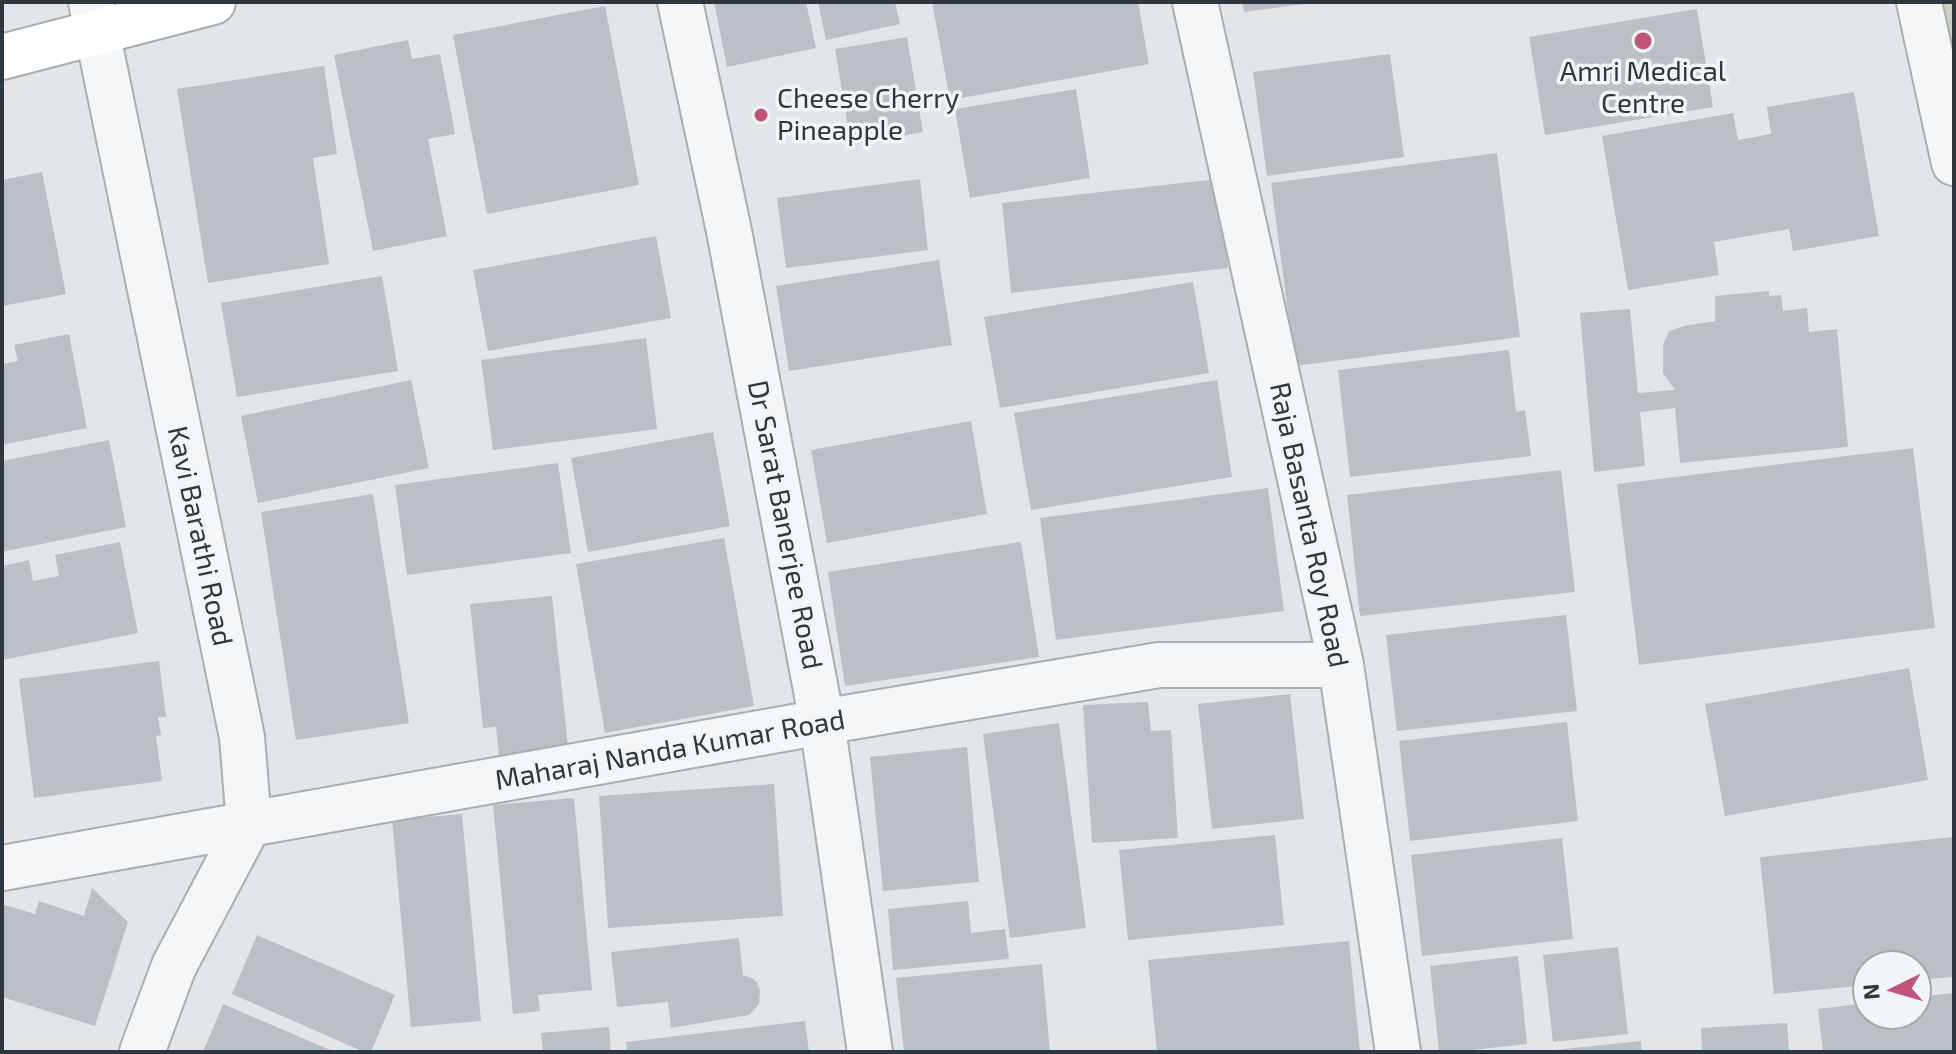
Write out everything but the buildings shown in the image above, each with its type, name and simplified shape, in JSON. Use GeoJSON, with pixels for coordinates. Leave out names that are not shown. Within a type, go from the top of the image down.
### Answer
{"type":"FeatureCollection","features":[{"type":"Feature","properties":{"kind":"main road"},"geometry":{"type":"LineString","coordinates":[[2,57],[94,17],[213,2]]}},
{"type":"Feature","properties":{"kind":"street","name":"Dr Sarat Banerjee Road"},"geometry":{"type":"LineString","coordinates":[[680,2],[729,231],[822,722],[870,1052]]}},
{"type":"Feature","properties":{"kind":"street","name":"Raja Basanta Roy Road"},"geometry":{"type":"LineString","coordinates":[[1195,2],[1341,665],[1398,1052]]}},
{"type":"Feature","properties":{"kind":"street"},"geometry":{"type":"LineString","coordinates":[[1919,2],[1954,163]]}},
{"type":"Feature","properties":{"kind":"street","name":"Kavi Barathi Road"},"geometry":{"type":"LineString","coordinates":[[94,17],[242,737],[249,824]]}},
{"type":"Feature","properties":{"kind":"street","name":"Maharaj Nanda Kumar Road"},"geometry":{"type":"LineString","coordinates":[[2,868],[1159,665],[1341,665]]}},
{"type":"Feature","properties":{"kind":"street"},"geometry":{"type":"LineString","coordinates":[[142,1052],[174,966],[249,824]]}},
{"type":"Feature","properties":{"kind":"shaded area"},"geometry":{"type":"Polygon","coordinates":[[[1932,2],[1954,2],[1954,101],[1932,2]]]}},
{"type":"Feature","properties":{"kind":"place","name":"Amri Medical Centre"},"geometry":{"type":"Point","coordinates":[1643,41]}},
{"type":"Feature","properties":{"kind":"place","name":"Cheese Cherry Pineapple"},"geometry":{"type":"Point","coordinates":[761,115]}}]}
